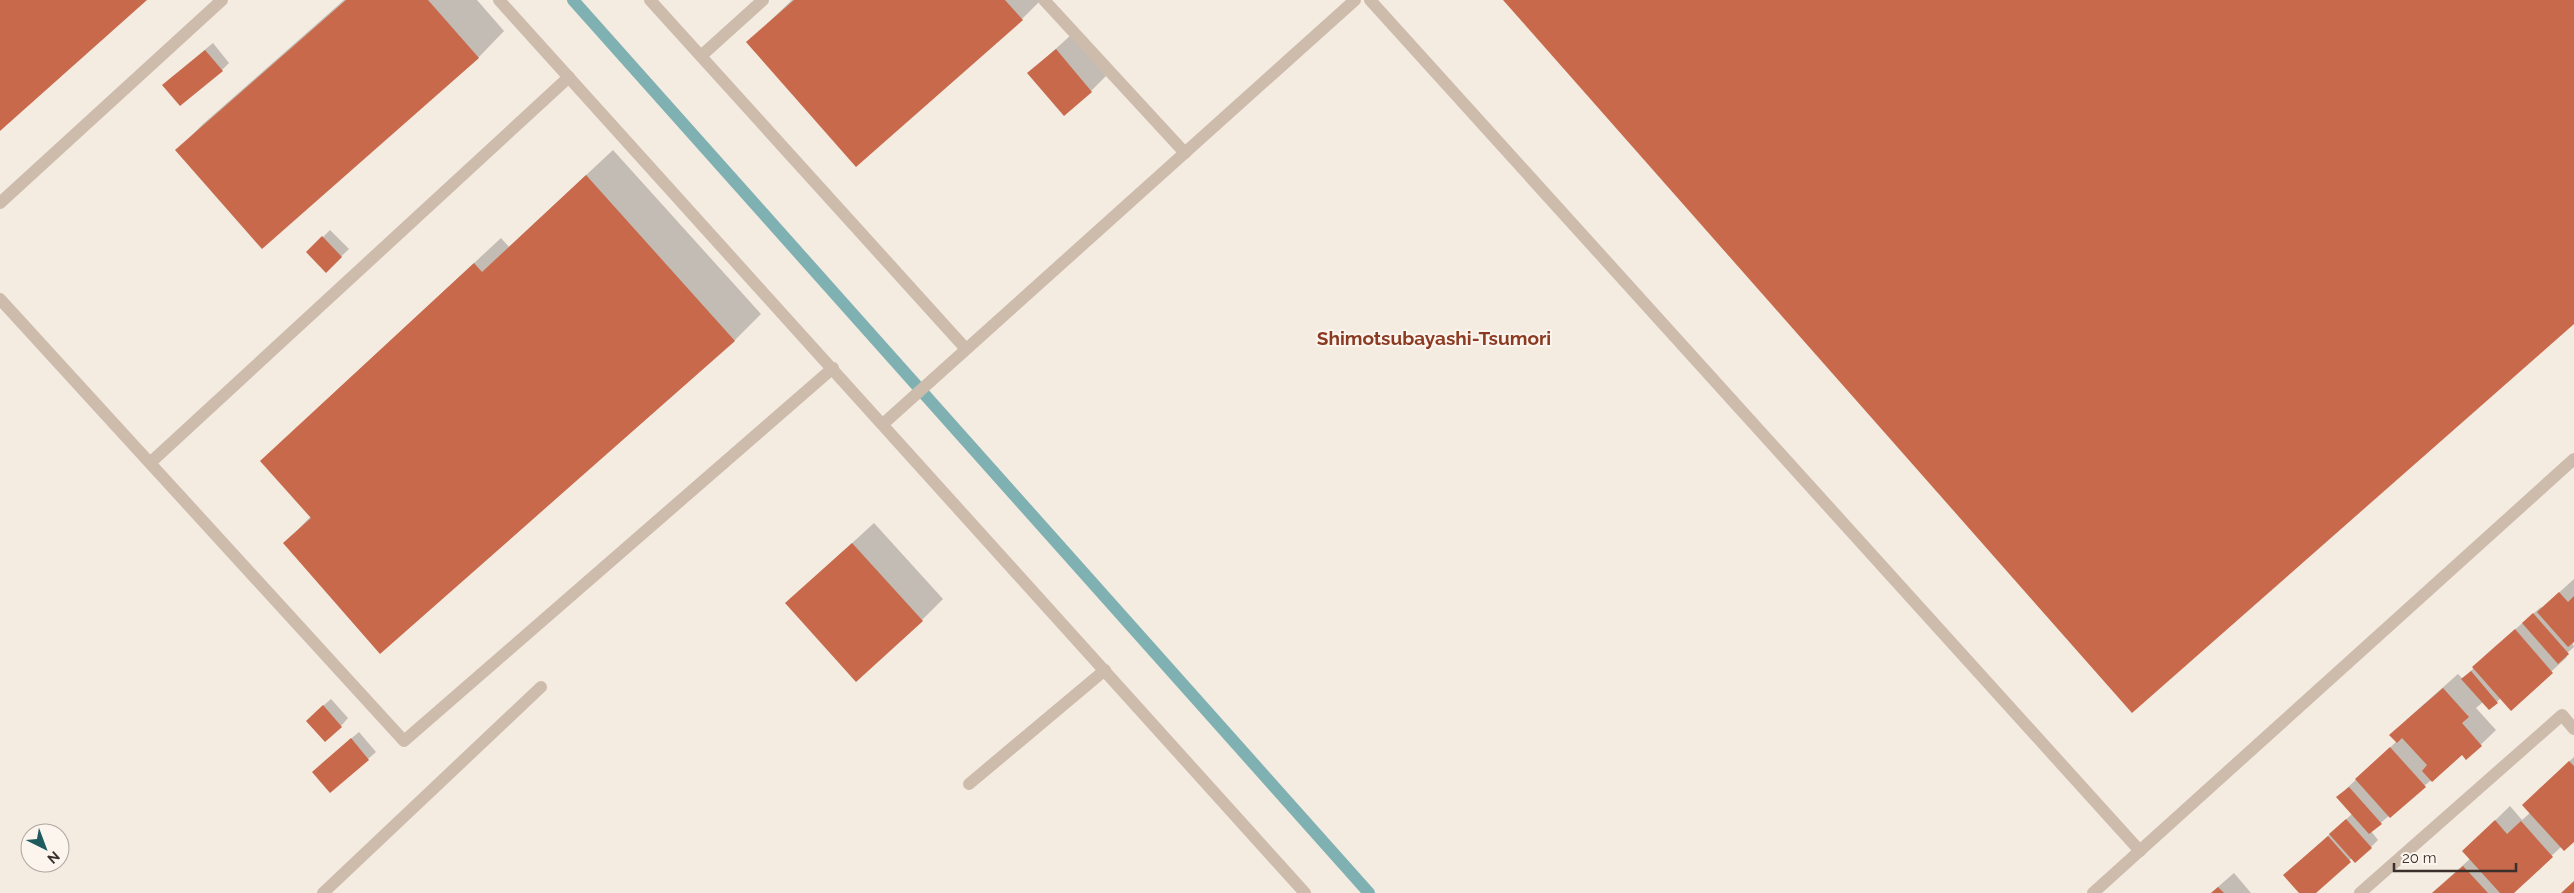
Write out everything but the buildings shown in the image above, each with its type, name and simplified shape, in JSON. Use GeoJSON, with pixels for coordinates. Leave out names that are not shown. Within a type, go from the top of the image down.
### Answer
{"type":"FeatureCollection","features":[{"type":"Feature","properties":{"kind":"street"},"geometry":{"type":"LineString","coordinates":[[0,203],[222,0]]}},
{"type":"Feature","properties":{"kind":"street"},"geometry":{"type":"LineString","coordinates":[[499,0],[1305,893]]}},
{"type":"Feature","properties":{"kind":"street"},"geometry":{"type":"LineString","coordinates":[[650,0],[966,350]]}},
{"type":"Feature","properties":{"kind":"street"},"geometry":{"type":"LineString","coordinates":[[701,56],[763,0]]}},
{"type":"Feature","properties":{"kind":"street"},"geometry":{"type":"LineString","coordinates":[[1044,0],[1185,153]]}},
{"type":"Feature","properties":{"kind":"street"},"geometry":{"type":"LineString","coordinates":[[883,424],[1355,0]]}},
{"type":"Feature","properties":{"kind":"street"},"geometry":{"type":"LineString","coordinates":[[1370,0],[2140,851]]}},
{"type":"Feature","properties":{"kind":"street"},"geometry":{"type":"LineString","coordinates":[[150,462],[569,77]]}},
{"type":"Feature","properties":{"kind":"street"},"geometry":{"type":"LineString","coordinates":[[0,299],[404,741],[833,368]]}},
{"type":"Feature","properties":{"kind":"street"},"geometry":{"type":"LineString","coordinates":[[2093,893],[2574,459]]}},
{"type":"Feature","properties":{"kind":"street"},"geometry":{"type":"LineString","coordinates":[[969,784],[1105,670]]}},
{"type":"Feature","properties":{"kind":"street"},"geometry":{"type":"LineString","coordinates":[[323,893],[541,687]]}},
{"type":"Feature","properties":{"kind":"street"},"geometry":{"type":"LineString","coordinates":[[2360,893],[2562,715],[2574,729]]}},
{"type":"Feature","properties":{"kind":"waterway"},"geometry":{"type":"LineString","coordinates":[[573,0],[1369,893]]}},
{"type":"Feature","properties":{"kind":"district","name":"Shimotsubayashi-Tsumori"},"geometry":{"type":"Point","coordinates":[1434,338]}}]}
